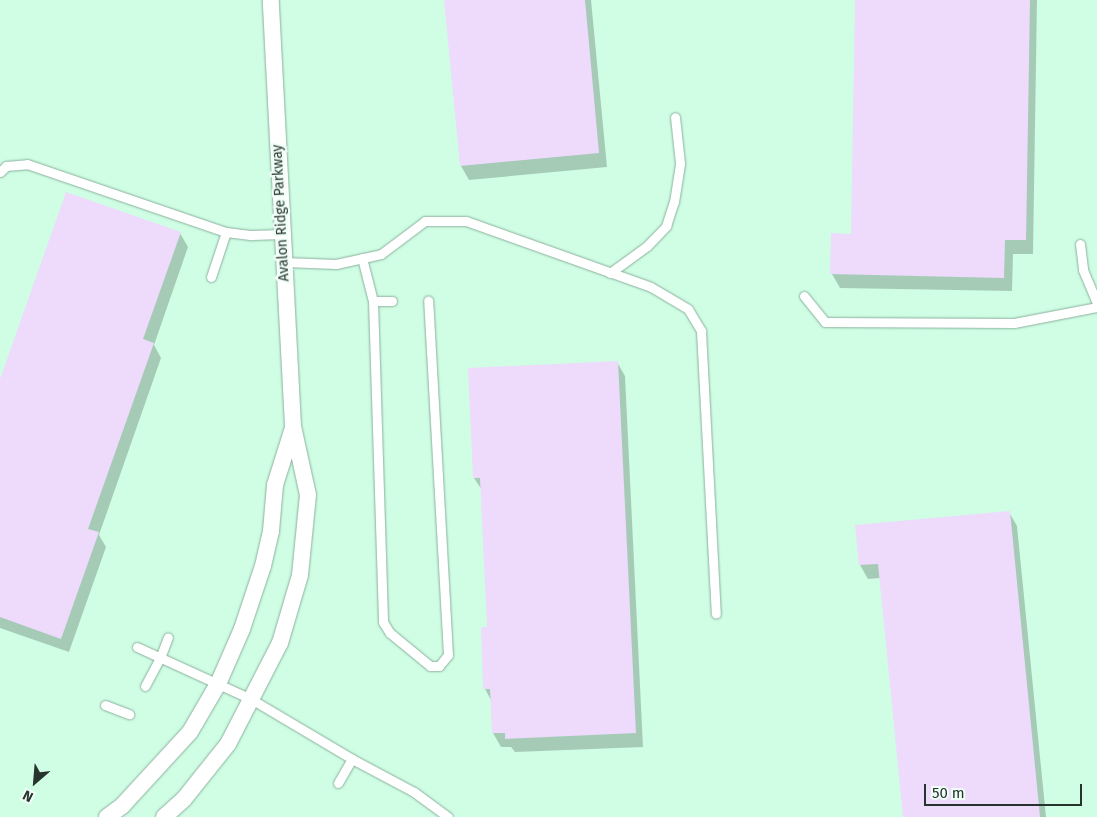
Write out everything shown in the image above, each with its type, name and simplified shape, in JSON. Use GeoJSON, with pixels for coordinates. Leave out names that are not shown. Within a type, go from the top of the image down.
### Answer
{"type":"FeatureCollection","features":[{"type":"Feature","properties":{"kind":"street","name":"Avalon Ridge Parkway"},"geometry":{"type":"LineString","coordinates":[[164,817],[184,799],[228,744],[280,642],[300,575],[308,495],[293,426],[271,0]]}},
{"type":"Feature","properties":{"kind":"street","name":"Avalon Ridge Parkway"},"geometry":{"type":"LineString","coordinates":[[107,817],[122,806],[190,732],[218,684],[242,629],[263,566],[271,531],[275,486],[293,426]]}},
{"type":"Feature","properties":{"kind":"lane"},"geometry":{"type":"LineString","coordinates":[[610,273],[647,246],[666,226],[674,202],[680,163],[675,117]]}},
{"type":"Feature","properties":{"kind":"lane"},"geometry":{"type":"LineString","coordinates":[[0,172],[6,166],[27,164],[226,232],[252,235],[282,234]]}},
{"type":"Feature","properties":{"kind":"lane"},"geometry":{"type":"LineString","coordinates":[[284,262],[336,264],[381,254],[425,221],[466,221],[651,287],[688,310],[702,331],[716,614]]}},
{"type":"Feature","properties":{"kind":"lane"},"geometry":{"type":"LineString","coordinates":[[212,277],[226,232]]}},
{"type":"Feature","properties":{"kind":"lane"},"geometry":{"type":"LineString","coordinates":[[1080,244],[1083,270],[1097,303]]}},
{"type":"Feature","properties":{"kind":"lane"},"geometry":{"type":"LineString","coordinates":[[362,258],[370,282],[373,301],[383,622],[390,632],[430,666],[439,666],[448,655],[428,301]]}},
{"type":"Feature","properties":{"kind":"lane"},"geometry":{"type":"LineString","coordinates":[[804,296],[825,322],[1014,323],[1097,307]]}},
{"type":"Feature","properties":{"kind":"lane"},"geometry":{"type":"LineString","coordinates":[[373,301],[392,301]]}},
{"type":"Feature","properties":{"kind":"lane"},"geometry":{"type":"LineString","coordinates":[[145,686],[160,658],[168,637]]}},
{"type":"Feature","properties":{"kind":"lane"},"geometry":{"type":"LineString","coordinates":[[137,647],[251,699],[352,759],[414,792],[448,817]]}},
{"type":"Feature","properties":{"kind":"lane"},"geometry":{"type":"LineString","coordinates":[[105,705],[129,714]]}},
{"type":"Feature","properties":{"kind":"lane"},"geometry":{"type":"LineString","coordinates":[[338,783],[352,759]]}},
{"type":"Feature","properties":{"kind":"shaded area"},"geometry":{"type":"Polygon","coordinates":[[[0,0],[1097,0],[1097,817],[0,817],[0,0]]]}},
{"type":"Feature","properties":{"kind":"building"},"geometry":{"type":"Polygon","coordinates":[[[444,0],[585,0],[599,153],[460,166],[444,0]]]}},
{"type":"Feature","properties":{"kind":"building"},"geometry":{"type":"Polygon","coordinates":[[[855,0],[1030,0],[1026,240],[1005,240],[1004,278],[830,274],[831,233],[851,234],[855,0]]]}},
{"type":"Feature","properties":{"kind":"building"},"geometry":{"type":"Polygon","coordinates":[[[66,192],[181,232],[143,339],[154,343],[88,529],[99,532],[61,639],[0,617],[0,379],[66,192]]]}},
{"type":"Feature","properties":{"kind":"building"},"geometry":{"type":"Polygon","coordinates":[[[618,361],[636,733],[505,739],[505,733],[492,733],[490,689],[483,689],[481,627],[487,627],[480,478],[473,478],[468,368],[618,361]]]}},
{"type":"Feature","properties":{"kind":"building"},"geometry":{"type":"Polygon","coordinates":[[[1010,511],[1040,817],[903,817],[878,564],[859,565],[855,525],[1010,511]]]}}]}
